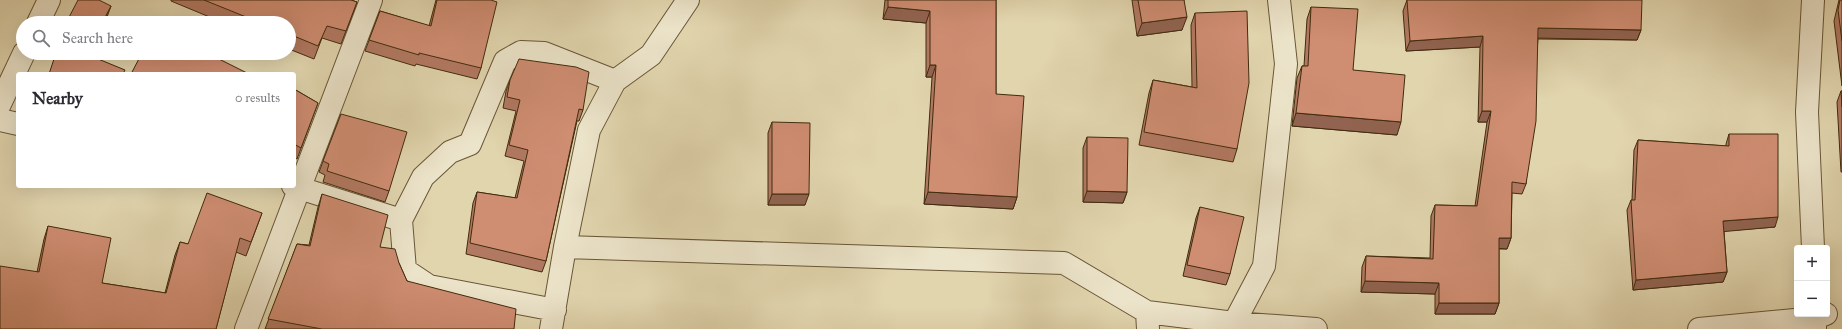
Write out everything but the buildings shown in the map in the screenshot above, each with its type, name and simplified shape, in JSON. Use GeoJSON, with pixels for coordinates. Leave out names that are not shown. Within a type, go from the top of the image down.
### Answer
{"type":"FeatureCollection","features":[{"type":"Feature","properties":{"kind":"street"},"geometry":{"type":"LineString","coordinates":[[41,16],[49,0]]}},
{"type":"Feature","properties":{"kind":"street"},"geometry":{"type":"LineString","coordinates":[[371,0],[296,187],[401,220]]}},
{"type":"Feature","properties":{"kind":"street"},"geometry":{"type":"LineString","coordinates":[[615,81],[544,53],[521,52],[505,61],[470,144],[450,152],[423,176],[401,220],[405,270],[429,286],[553,320],[589,130],[615,81],[651,55],[688,0]]}},
{"type":"Feature","properties":{"kind":"street"},"geometry":{"type":"LineString","coordinates":[[1234,323],[1264,266],[1286,64],[1279,0]]}},
{"type":"Feature","properties":{"kind":"street"},"geometry":{"type":"LineString","coordinates":[[1813,0],[1808,112],[1813,245]]}},
{"type":"Feature","properties":{"kind":"street"},"geometry":{"type":"LineString","coordinates":[[0,104],[21,60]]}},
{"type":"Feature","properties":{"kind":"street"},"geometry":{"type":"LineString","coordinates":[[0,120],[16,124]]}},
{"type":"Feature","properties":{"kind":"street"},"geometry":{"type":"LineString","coordinates":[[246,329],[296,188]]}},
{"type":"Feature","properties":{"kind":"street"},"geometry":{"type":"LineString","coordinates":[[566,247],[1064,262],[1147,321],[1234,323],[1316,329]]}},
{"type":"Feature","properties":{"kind":"street"},"geometry":{"type":"LineString","coordinates":[[1699,329],[1820,318],[1842,309]]}}]}
